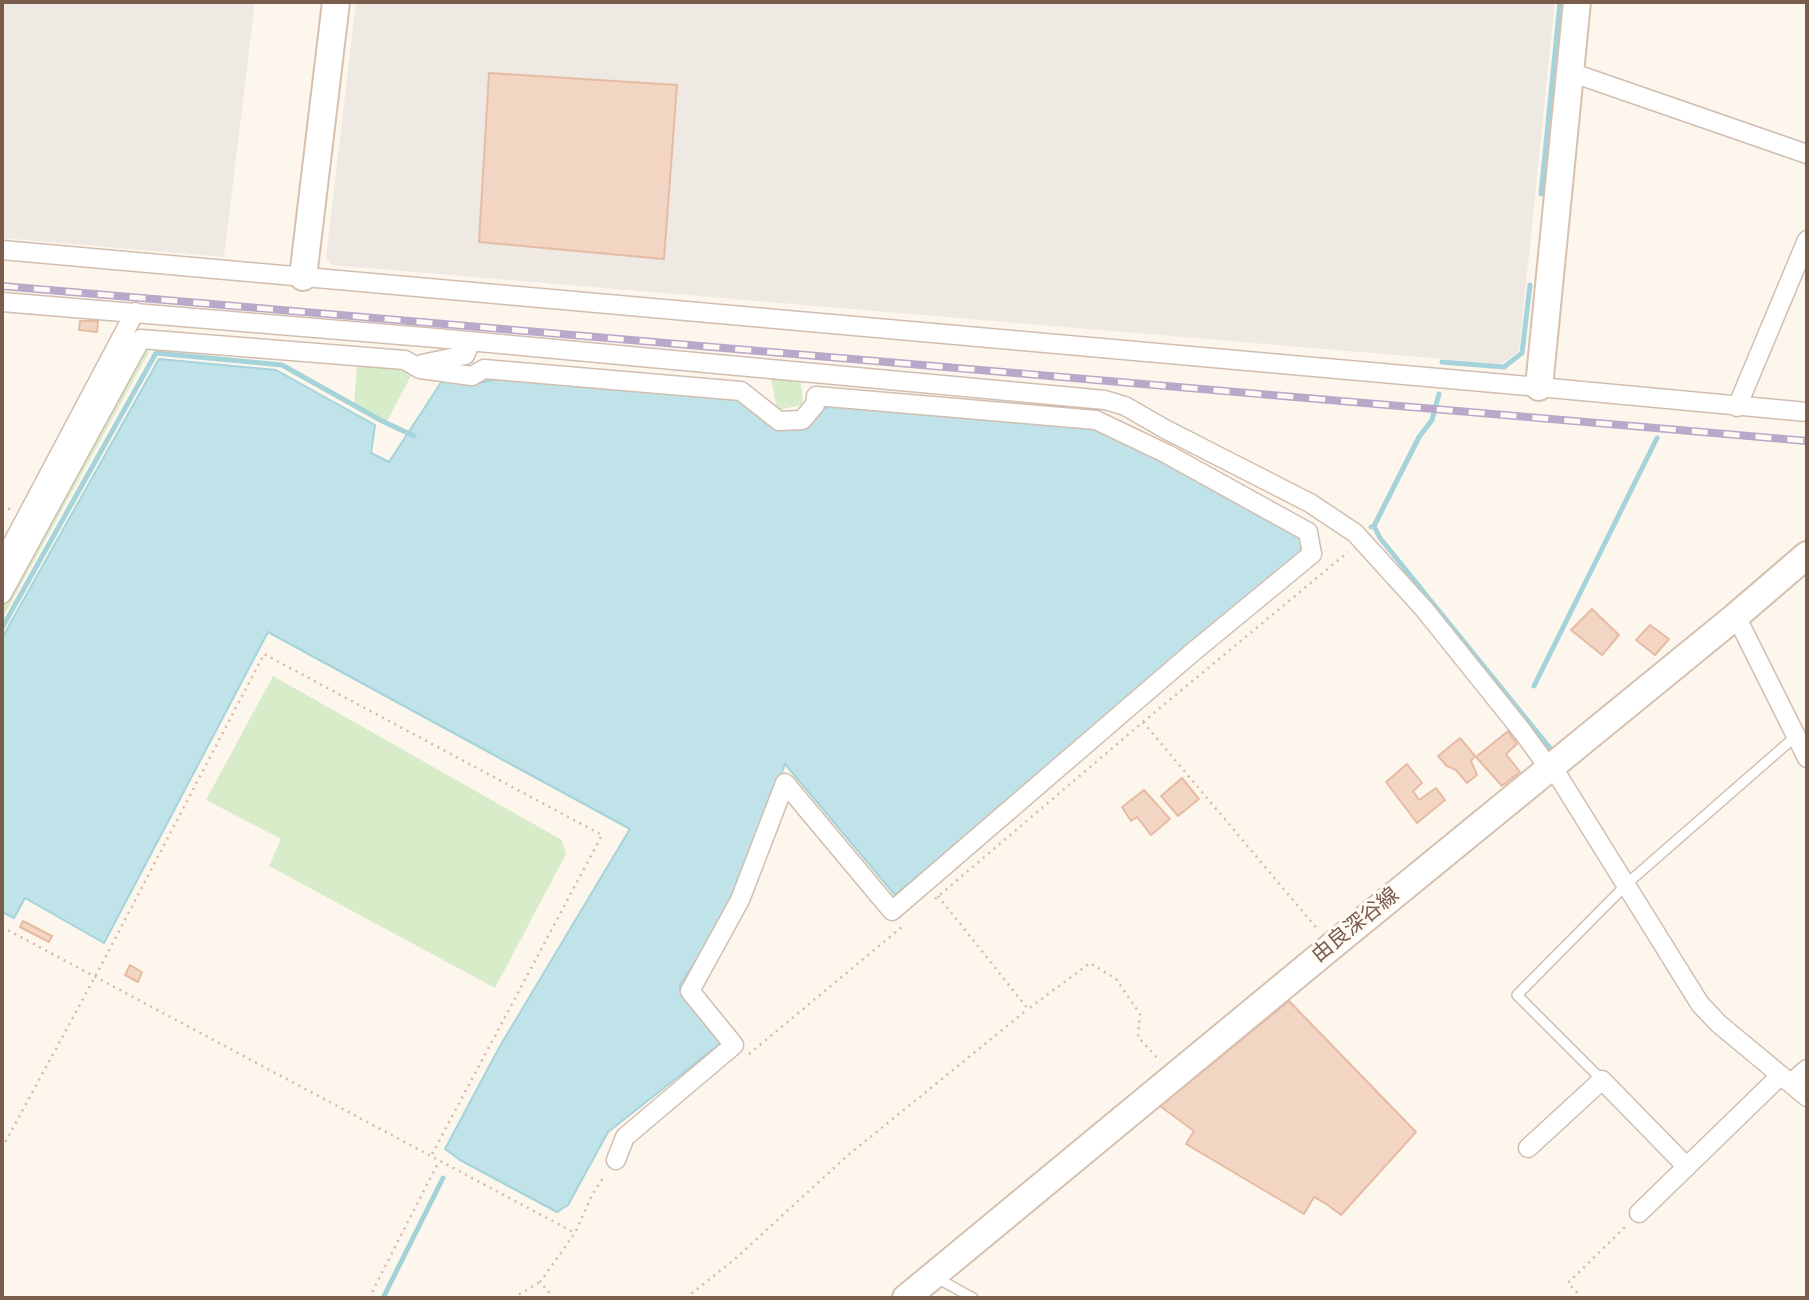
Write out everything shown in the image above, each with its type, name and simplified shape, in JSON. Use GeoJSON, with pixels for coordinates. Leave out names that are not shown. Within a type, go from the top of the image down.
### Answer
{"type":"FeatureCollection","features":[{"type":"Feature","properties":{"kind":"main road"},"geometry":{"type":"LineString","coordinates":[[303,277],[336,2]]}},
{"type":"Feature","properties":{"kind":"main road"},"geometry":{"type":"LineString","coordinates":[[1539,387],[1577,2]]}},
{"type":"Feature","properties":{"kind":"main road","name":"由良深谷線"},"geometry":{"type":"LineString","coordinates":[[906,1298],[940,1280],[1174,1077],[1807,555]]}},
{"type":"Feature","properties":{"kind":"street"},"geometry":{"type":"LineString","coordinates":[[1570,72],[1807,154]]}},
{"type":"Feature","properties":{"kind":"street"},"geometry":{"type":"LineString","coordinates":[[1737,407],[1807,240]]}},
{"type":"Feature","properties":{"kind":"street"},"geometry":{"type":"LineString","coordinates":[[2,250],[1807,412]]}},
{"type":"Feature","properties":{"kind":"street"},"geometry":{"type":"LineString","coordinates":[[2,302],[1105,400],[1125,406],[1310,503],[1355,533],[1424,609],[1550,767],[1700,1004],[1719,1024],[1807,1097]]}},
{"type":"Feature","properties":{"kind":"street"},"geometry":{"type":"LineString","coordinates":[[2,563],[135,312]]}},
{"type":"Feature","properties":{"kind":"street"},"geometry":{"type":"LineString","coordinates":[[2,594],[141,340],[405,360],[420,369],[472,376],[484,369],[741,390],[779,421],[802,420],[815,405],[816,396],[1096,420],[1167,454],[1308,532],[1312,554],[1193,652],[892,911],[785,783],[740,900],[690,991],[734,1045],[625,1137],[616,1160]]}},
{"type":"Feature","properties":{"kind":"street"},"geometry":{"type":"LineString","coordinates":[[415,366],[465,355],[471,342]]}},
{"type":"Feature","properties":{"kind":"street"},"geometry":{"type":"LineString","coordinates":[[1736,615],[1807,758]]}},
{"type":"Feature","properties":{"kind":"street"},"geometry":{"type":"LineString","coordinates":[[1639,1213],[1786,1079],[1807,1069]]}},
{"type":"Feature","properties":{"kind":"street"},"geometry":{"type":"LineString","coordinates":[[1528,1148],[1602,1080],[1687,1167]]}},
{"type":"Feature","properties":{"kind":"lane"},"geometry":{"type":"LineString","coordinates":[[1602,1080],[1517,995],[1626,884],[1796,736]]}},
{"type":"Feature","properties":{"kind":"lane"},"geometry":{"type":"LineString","coordinates":[[940,1280],[973,1298]]}},
{"type":"Feature","properties":{"kind":"path"},"geometry":{"type":"LineString","coordinates":[[928,905],[1362,541]]}},
{"type":"Feature","properties":{"kind":"path"},"geometry":{"type":"LineString","coordinates":[[2,1148],[264,654],[602,835],[431,1157]]}},
{"type":"Feature","properties":{"kind":"path"},"geometry":{"type":"LineString","coordinates":[[1143,722],[1332,946]]}},
{"type":"Feature","properties":{"kind":"path"},"geometry":{"type":"LineString","coordinates":[[938,896],[1028,1009]]}},
{"type":"Feature","properties":{"kind":"path"},"geometry":{"type":"LineString","coordinates":[[747,1055],[906,923]]}},
{"type":"Feature","properties":{"kind":"path"},"geometry":{"type":"LineString","coordinates":[[2,927],[575,1233]]}},
{"type":"Feature","properties":{"kind":"path"},"geometry":{"type":"LineString","coordinates":[[686,1298],[735,1259],[846,1156],[1028,1009],[1090,963],[1116,979],[1140,1014],[1138,1037],[1174,1077]]}},
{"type":"Feature","properties":{"kind":"path"},"geometry":{"type":"LineString","coordinates":[[513,1298],[540,1282],[575,1233],[592,1195],[616,1160]]}},
{"type":"Feature","properties":{"kind":"path"},"geometry":{"type":"LineString","coordinates":[[369,1298],[439,1161]]}},
{"type":"Feature","properties":{"kind":"path"},"geometry":{"type":"LineString","coordinates":[[1582,1298],[1568,1283],[1639,1213]]}},
{"type":"Feature","properties":{"kind":"path"},"geometry":{"type":"LineString","coordinates":[[540,1282],[554,1298]]}},
{"type":"Feature","properties":{"kind":"shaded area"},"geometry":{"type":"Polygon","coordinates":[[[2,2],[255,2],[224,257],[2,238],[2,2]]]}},
{"type":"Feature","properties":{"kind":"shaded area"},"geometry":{"type":"Polygon","coordinates":[[[356,2],[1555,2],[1519,351],[1502,364],[332,265],[326,258],[356,2]]]}},
{"type":"Feature","properties":{"kind":"green space"},"geometry":{"type":"Polygon","coordinates":[[[144,346],[149,352],[2,619],[2,604],[144,346]]]}},
{"type":"Feature","properties":{"kind":"green space"},"geometry":{"type":"Polygon","coordinates":[[[357,364],[410,368],[412,374],[387,421],[354,406],[357,364]]]}},
{"type":"Feature","properties":{"kind":"green space"},"geometry":{"type":"Polygon","coordinates":[[[771,379],[801,382],[803,405],[777,410],[771,379]]]}},
{"type":"Feature","properties":{"kind":"green space"},"geometry":{"type":"Polygon","coordinates":[[[273,676],[562,840],[566,854],[495,988],[269,866],[281,839],[206,800],[273,676]]]}},
{"type":"Feature","properties":{"kind":"water"},"geometry":{"type":"Polygon","coordinates":[[[159,359],[276,370],[375,425],[371,453],[389,462],[442,381],[474,384],[502,378],[740,396],[776,424],[811,421],[823,409],[844,403],[1097,425],[1303,533],[1306,552],[895,895],[785,764],[740,893],[680,985],[681,995],[721,1043],[608,1132],[568,1205],[557,1212],[460,1160],[445,1149],[500,1046],[630,829],[268,632],[104,943],[25,898],[14,918],[2,912],[2,638],[159,359]]]}},
{"type":"Feature","properties":{"kind":"building"},"geometry":{"type":"Polygon","coordinates":[[[489,73],[677,85],[664,259],[479,242],[489,73]]]}},
{"type":"Feature","properties":{"kind":"building"},"geometry":{"type":"Polygon","coordinates":[[[80,321],[98,321],[97,332],[79,330],[80,321]]]}},
{"type":"Feature","properties":{"kind":"building"},"geometry":{"type":"Polygon","coordinates":[[[1592,609],[1619,635],[1602,655],[1571,630],[1592,609]]]}},
{"type":"Feature","properties":{"kind":"building"},"geometry":{"type":"Polygon","coordinates":[[[1650,625],[1669,639],[1655,655],[1636,640],[1650,625]]]}},
{"type":"Feature","properties":{"kind":"building"},"geometry":{"type":"Polygon","coordinates":[[[1508,731],[1517,744],[1506,754],[1520,772],[1502,786],[1476,757],[1508,731]]]}},
{"type":"Feature","properties":{"kind":"building"},"geometry":{"type":"Polygon","coordinates":[[[1460,738],[1475,756],[1471,761],[1477,775],[1467,783],[1438,756],[1460,738]]]}},
{"type":"Feature","properties":{"kind":"building"},"geometry":{"type":"Polygon","coordinates":[[[1407,764],[1422,783],[1413,791],[1419,800],[1436,788],[1445,800],[1417,823],[1386,782],[1407,764]]]}},
{"type":"Feature","properties":{"kind":"building"},"geometry":{"type":"Polygon","coordinates":[[[1182,778],[1199,799],[1178,816],[1161,796],[1182,778]]]}},
{"type":"Feature","properties":{"kind":"building"},"geometry":{"type":"Polygon","coordinates":[[[1144,790],[1170,819],[1151,835],[1137,817],[1131,821],[1122,807],[1144,790]]]}},
{"type":"Feature","properties":{"kind":"building"},"geometry":{"type":"Polygon","coordinates":[[[23,921],[52,936],[49,942],[20,927],[23,921]]]}},
{"type":"Feature","properties":{"kind":"building"},"geometry":{"type":"Polygon","coordinates":[[[130,965],[142,972],[138,982],[125,975],[130,965]]]}},
{"type":"Feature","properties":{"kind":"building"},"geometry":{"type":"Polygon","coordinates":[[[1289,1001],[1416,1132],[1341,1215],[1314,1197],[1304,1214],[1186,1144],[1194,1131],[1160,1106],[1289,1001]]]}},
{"type":"Feature","properties":{"kind":"waterway"},"geometry":{"type":"LineString","coordinates":[[1541,194],[1560,2]]}},
{"type":"Feature","properties":{"kind":"waterway"},"geometry":{"type":"LineString","coordinates":[[1442,362],[1504,367],[1522,353],[1530,285]]}},
{"type":"Feature","properties":{"kind":"waterway"},"geometry":{"type":"LineString","coordinates":[[2,628],[156,353],[282,365],[414,436]]}},
{"type":"Feature","properties":{"kind":"waterway"},"geometry":{"type":"LineString","coordinates":[[1371,527],[1374,526],[1419,437],[1432,420],[1439,394]]}},
{"type":"Feature","properties":{"kind":"waterway"},"geometry":{"type":"LineString","coordinates":[[1534,686],[1657,438]]}},
{"type":"Feature","properties":{"kind":"waterway"},"geometry":{"type":"LineString","coordinates":[[1374,526],[1380,538],[1550,748]]}},
{"type":"Feature","properties":{"kind":"waterway"},"geometry":{"type":"LineString","coordinates":[[383,1298],[443,1178]]}},
{"type":"Feature","properties":{"kind":"railway"},"geometry":{"type":"LineString","coordinates":[[2,286],[1807,441]]}}]}
